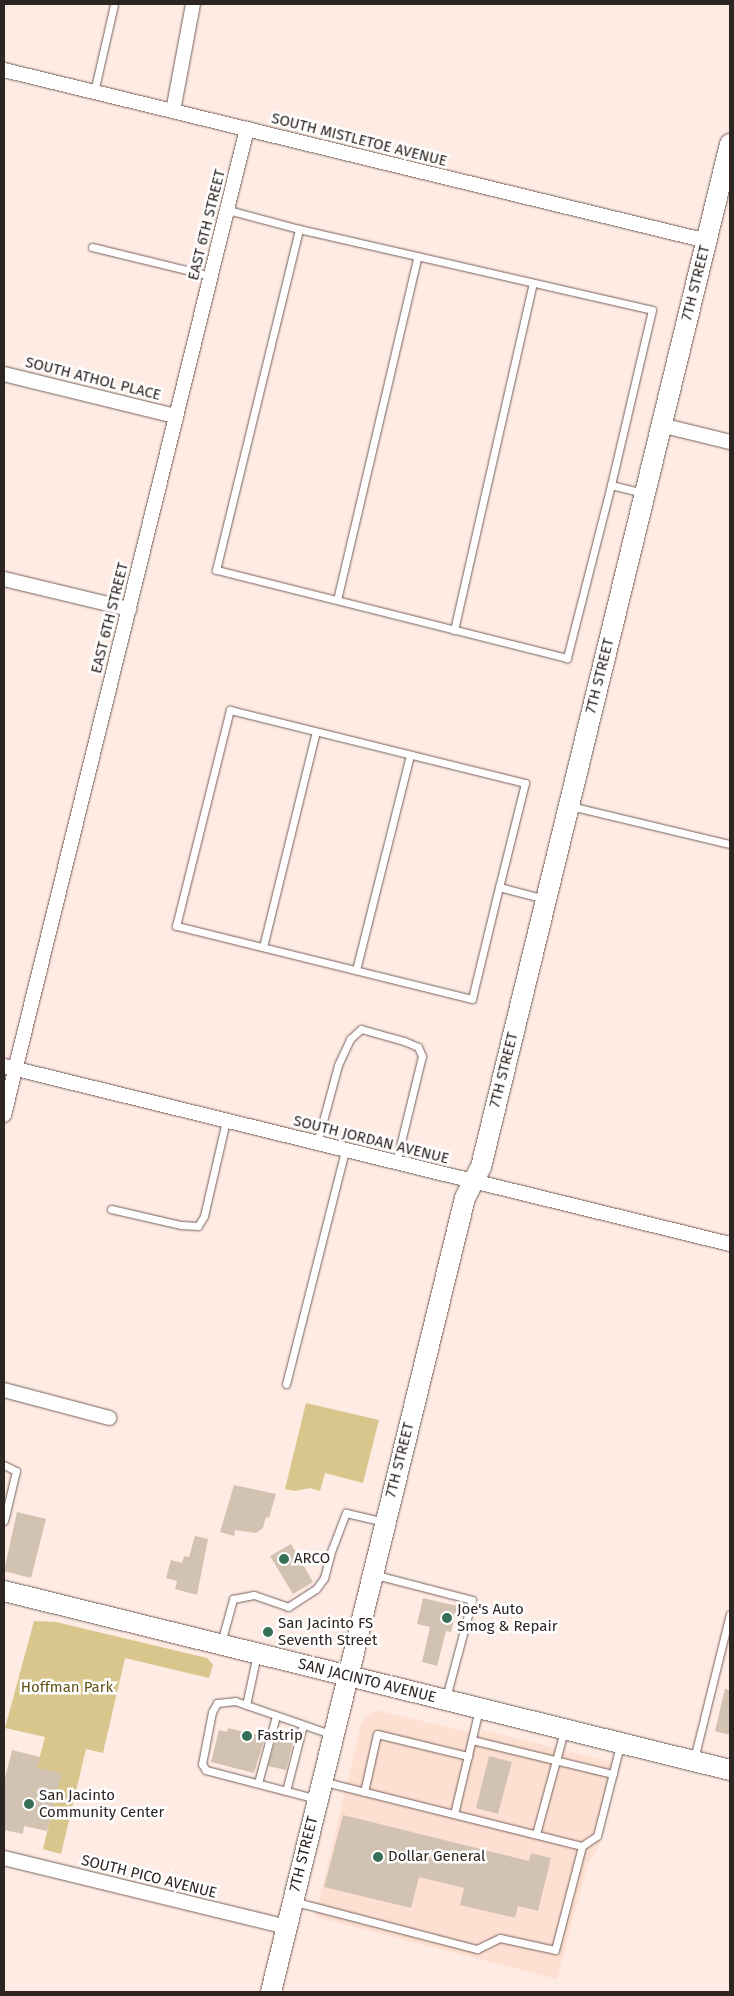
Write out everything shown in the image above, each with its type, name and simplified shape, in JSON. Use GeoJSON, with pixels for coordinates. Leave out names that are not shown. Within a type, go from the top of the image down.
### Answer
{"type":"FeatureCollection","features":[{"type":"Feature","properties":{"kind":"street"},"geometry":{"type":"LineString","coordinates":[[173,111],[193,4]]}},
{"type":"Feature","properties":{"kind":"street","name":"SOUTH MISTLETOE AVENUE"},"geometry":{"type":"LineString","coordinates":[[4,70],[707,241]]}},
{"type":"Feature","properties":{"kind":"street","name":"EAST 6TH STREET"},"geometry":{"type":"LineString","coordinates":[[4,1115],[9,1068],[129,609],[247,129]]}},
{"type":"Feature","properties":{"kind":"street","name":"7TH STREET"},"geometry":{"type":"LineString","coordinates":[[271,1992],[465,1198],[481,1167],[730,144]]}},
{"type":"Feature","properties":{"kind":"street","name":"SOUTH ATHOL PLACE"},"geometry":{"type":"LineString","coordinates":[[4,374],[175,416]]}},
{"type":"Feature","properties":{"kind":"street"},"geometry":{"type":"LineString","coordinates":[[661,425],[730,442]]}},
{"type":"Feature","properties":{"kind":"street"},"geometry":{"type":"LineString","coordinates":[[4,579],[129,609]]}},
{"type":"Feature","properties":{"kind":"street","name":"SOUTH JORDAN AVENUE"},"geometry":{"type":"LineString","coordinates":[[9,1068],[730,1244]]}},
{"type":"Feature","properties":{"kind":"street"},"geometry":{"type":"LineString","coordinates":[[4,1390],[109,1418]]}},
{"type":"Feature","properties":{"kind":"street","name":"SAN JACINTO AVENUE"},"geometry":{"type":"LineString","coordinates":[[4,1591],[730,1770]]}},
{"type":"Feature","properties":{"kind":"street","name":"SOUTH PICO AVENUE"},"geometry":{"type":"LineString","coordinates":[[4,1858],[286,1927]]}},
{"type":"Feature","properties":{"kind":"lane"},"geometry":{"type":"LineString","coordinates":[[94,92],[114,5]]}},
{"type":"Feature","properties":{"kind":"lane"},"geometry":{"type":"LineString","coordinates":[[228,210],[299,229],[652,310],[567,658],[216,570],[299,229]]}},
{"type":"Feature","properties":{"kind":"lane"},"geometry":{"type":"LineString","coordinates":[[92,247],[211,276]]}},
{"type":"Feature","properties":{"kind":"lane"},"geometry":{"type":"LineString","coordinates":[[337,600],[418,256]]}},
{"type":"Feature","properties":{"kind":"lane"},"geometry":{"type":"LineString","coordinates":[[454,630],[533,282]]}},
{"type":"Feature","properties":{"kind":"lane"},"geometry":{"type":"LineString","coordinates":[[610,484],[644,493]]}},
{"type":"Feature","properties":{"kind":"lane"},"geometry":{"type":"LineString","coordinates":[[230,710],[410,755],[525,783],[472,999],[176,926],[230,710]]}},
{"type":"Feature","properties":{"kind":"lane"},"geometry":{"type":"LineString","coordinates":[[263,947],[316,732]]}},
{"type":"Feature","properties":{"kind":"lane"},"geometry":{"type":"LineString","coordinates":[[356,970],[410,755]]}},
{"type":"Feature","properties":{"kind":"lane"},"geometry":{"type":"LineString","coordinates":[[568,806],[730,844]]}},
{"type":"Feature","properties":{"kind":"lane"},"geometry":{"type":"LineString","coordinates":[[499,887],[546,899]]}},
{"type":"Feature","properties":{"kind":"lane"},"geometry":{"type":"LineString","coordinates":[[316,1143],[338,1064],[350,1039],[361,1029],[404,1041],[418,1048],[422,1056],[396,1163]]}},
{"type":"Feature","properties":{"kind":"lane"},"geometry":{"type":"LineString","coordinates":[[111,1209],[181,1225],[198,1226],[204,1216],[226,1121]]}},
{"type":"Feature","properties":{"kind":"lane"},"geometry":{"type":"LineString","coordinates":[[286,1384],[345,1150]]}},
{"type":"Feature","properties":{"kind":"lane"},"geometry":{"type":"LineString","coordinates":[[4,1465],[16,1471],[4,1521]]}},
{"type":"Feature","properties":{"kind":"lane"},"geometry":{"type":"LineString","coordinates":[[220,1644],[233,1599],[254,1595],[288,1607],[316,1589],[324,1578],[346,1513],[385,1522]]}},
{"type":"Feature","properties":{"kind":"lane"},"geometry":{"type":"LineString","coordinates":[[373,1574],[472,1600],[445,1700]]}},
{"type":"Feature","properties":{"kind":"lane"},"geometry":{"type":"LineString","coordinates":[[694,1761],[730,1614]]}},
{"type":"Feature","properties":{"kind":"lane"},"geometry":{"type":"LineString","coordinates":[[246,1705],[257,1654]]}},
{"type":"Feature","properties":{"kind":"lane"},"geometry":{"type":"LineString","coordinates":[[333,1736],[235,1701],[217,1703],[212,1712],[202,1764],[206,1770],[286,1791],[364,1792],[582,1846]]}},
{"type":"Feature","properties":{"kind":"lane"},"geometry":{"type":"LineString","coordinates":[[454,1814],[479,1709]]}},
{"type":"Feature","properties":{"kind":"lane"},"geometry":{"type":"LineString","coordinates":[[258,1783],[276,1716]]}},
{"type":"Feature","properties":{"kind":"lane"},"geometry":{"type":"LineString","coordinates":[[286,1791],[303,1725]]}},
{"type":"Feature","properties":{"kind":"lane"},"geometry":{"type":"LineString","coordinates":[[536,1834],[564,1729]]}},
{"type":"Feature","properties":{"kind":"lane"},"geometry":{"type":"LineString","coordinates":[[364,1792],[377,1734],[468,1756]]}},
{"type":"Feature","properties":{"kind":"lane"},"geometry":{"type":"LineString","coordinates":[[472,1740],[613,1774]]}},
{"type":"Feature","properties":{"kind":"lane"},"geometry":{"type":"LineString","coordinates":[[293,1901],[477,1949],[500,1938],[555,1950],[582,1846],[597,1836],[620,1743]]}},
{"type":"Feature","properties":{"kind":"shaded area"},"geometry":{"type":"Polygon","coordinates":[[[376,1710],[481,1735],[483,1730],[620,1764],[598,1848],[588,1863],[557,1979],[315,1917],[361,1725],[366,1716],[376,1710]]]}},
{"type":"Feature","properties":{"kind":"green space"},"geometry":{"type":"Polygon","coordinates":[[[306,1403],[379,1420],[363,1483],[325,1473],[320,1491],[310,1488],[294,1491],[285,1489],[306,1403]]]}},
{"type":"Feature","properties":{"kind":"green space","name":"Hoffman Park"},"geometry":{"type":"Polygon","coordinates":[[[34,1621],[56,1622],[207,1658],[213,1665],[209,1678],[125,1658],[103,1753],[86,1749],[61,1854],[43,1849],[61,1773],[37,1768],[45,1737],[5,1728],[34,1621]]]}},
{"type":"Feature","properties":{"kind":"building"},"geometry":{"type":"Polygon","coordinates":[[[234,1485],[276,1494],[269,1518],[266,1517],[263,1528],[256,1533],[235,1530],[234,1536],[220,1532],[234,1485]]]}},
{"type":"Feature","properties":{"kind":"building"},"geometry":{"type":"Polygon","coordinates":[[[17,1512],[46,1519],[31,1578],[4,1571],[17,1512]]]}},
{"type":"Feature","properties":{"kind":"building"},"geometry":{"type":"Polygon","coordinates":[[[195,1536],[208,1539],[197,1595],[175,1589],[177,1581],[166,1578],[171,1560],[182,1563],[184,1556],[189,1557],[195,1536]]]}},
{"type":"Feature","properties":{"kind":"building"},"geometry":{"type":"Polygon","coordinates":[[[291,1544],[313,1582],[293,1594],[270,1556],[291,1544]]]}},
{"type":"Feature","properties":{"kind":"building"},"geometry":{"type":"Polygon","coordinates":[[[423,1598],[457,1606],[451,1632],[446,1631],[437,1666],[422,1662],[430,1627],[417,1624],[423,1598]]]}},
{"type":"Feature","properties":{"kind":"building"},"geometry":{"type":"Polygon","coordinates":[[[725,1689],[730,1690],[730,1735],[715,1731],[725,1689]]]}},
{"type":"Feature","properties":{"kind":"building"},"geometry":{"type":"Polygon","coordinates":[[[228,1728],[265,1737],[254,1773],[211,1762],[219,1730],[227,1732],[228,1728]]]}},
{"type":"Feature","properties":{"kind":"building"},"geometry":{"type":"Polygon","coordinates":[[[276,1738],[293,1742],[286,1770],[268,1766],[276,1738]]]}},
{"type":"Feature","properties":{"kind":"building","name":"San Jacinto Community Center"},"geometry":{"type":"Polygon","coordinates":[[[12,1750],[40,1757],[37,1768],[62,1773],[47,1831],[24,1826],[23,1834],[4,1830],[4,1782],[12,1750]]]}},
{"type":"Feature","properties":{"kind":"building"},"geometry":{"type":"Polygon","coordinates":[[[489,1756],[512,1762],[498,1814],[476,1808],[489,1756]]]}},
{"type":"Feature","properties":{"kind":"building"},"geometry":{"type":"Polygon","coordinates":[[[343,1815],[529,1861],[531,1853],[551,1858],[538,1911],[518,1906],[515,1918],[460,1905],[464,1888],[419,1877],[411,1908],[324,1887],[343,1815]]]}},
{"type":"Feature","properties":{"kind":"place","name":"ARCO"},"geometry":{"type":"Point","coordinates":[284,1559]}},
{"type":"Feature","properties":{"kind":"place","name":"Joe's Auto Smog & Repair"},"geometry":{"type":"Point","coordinates":[447,1618]}},
{"type":"Feature","properties":{"kind":"place","name":"San Jacinto FS Seventh Street"},"geometry":{"type":"Point","coordinates":[268,1632]}},
{"type":"Feature","properties":{"kind":"place","name":"Fastrip"},"geometry":{"type":"Point","coordinates":[247,1736]}},
{"type":"Feature","properties":{"kind":"place","name":"San Jacinto Community Center"},"geometry":{"type":"Point","coordinates":[29,1804]}},
{"type":"Feature","properties":{"kind":"place","name":"Dollar General"},"geometry":{"type":"Point","coordinates":[378,1857]}}]}
